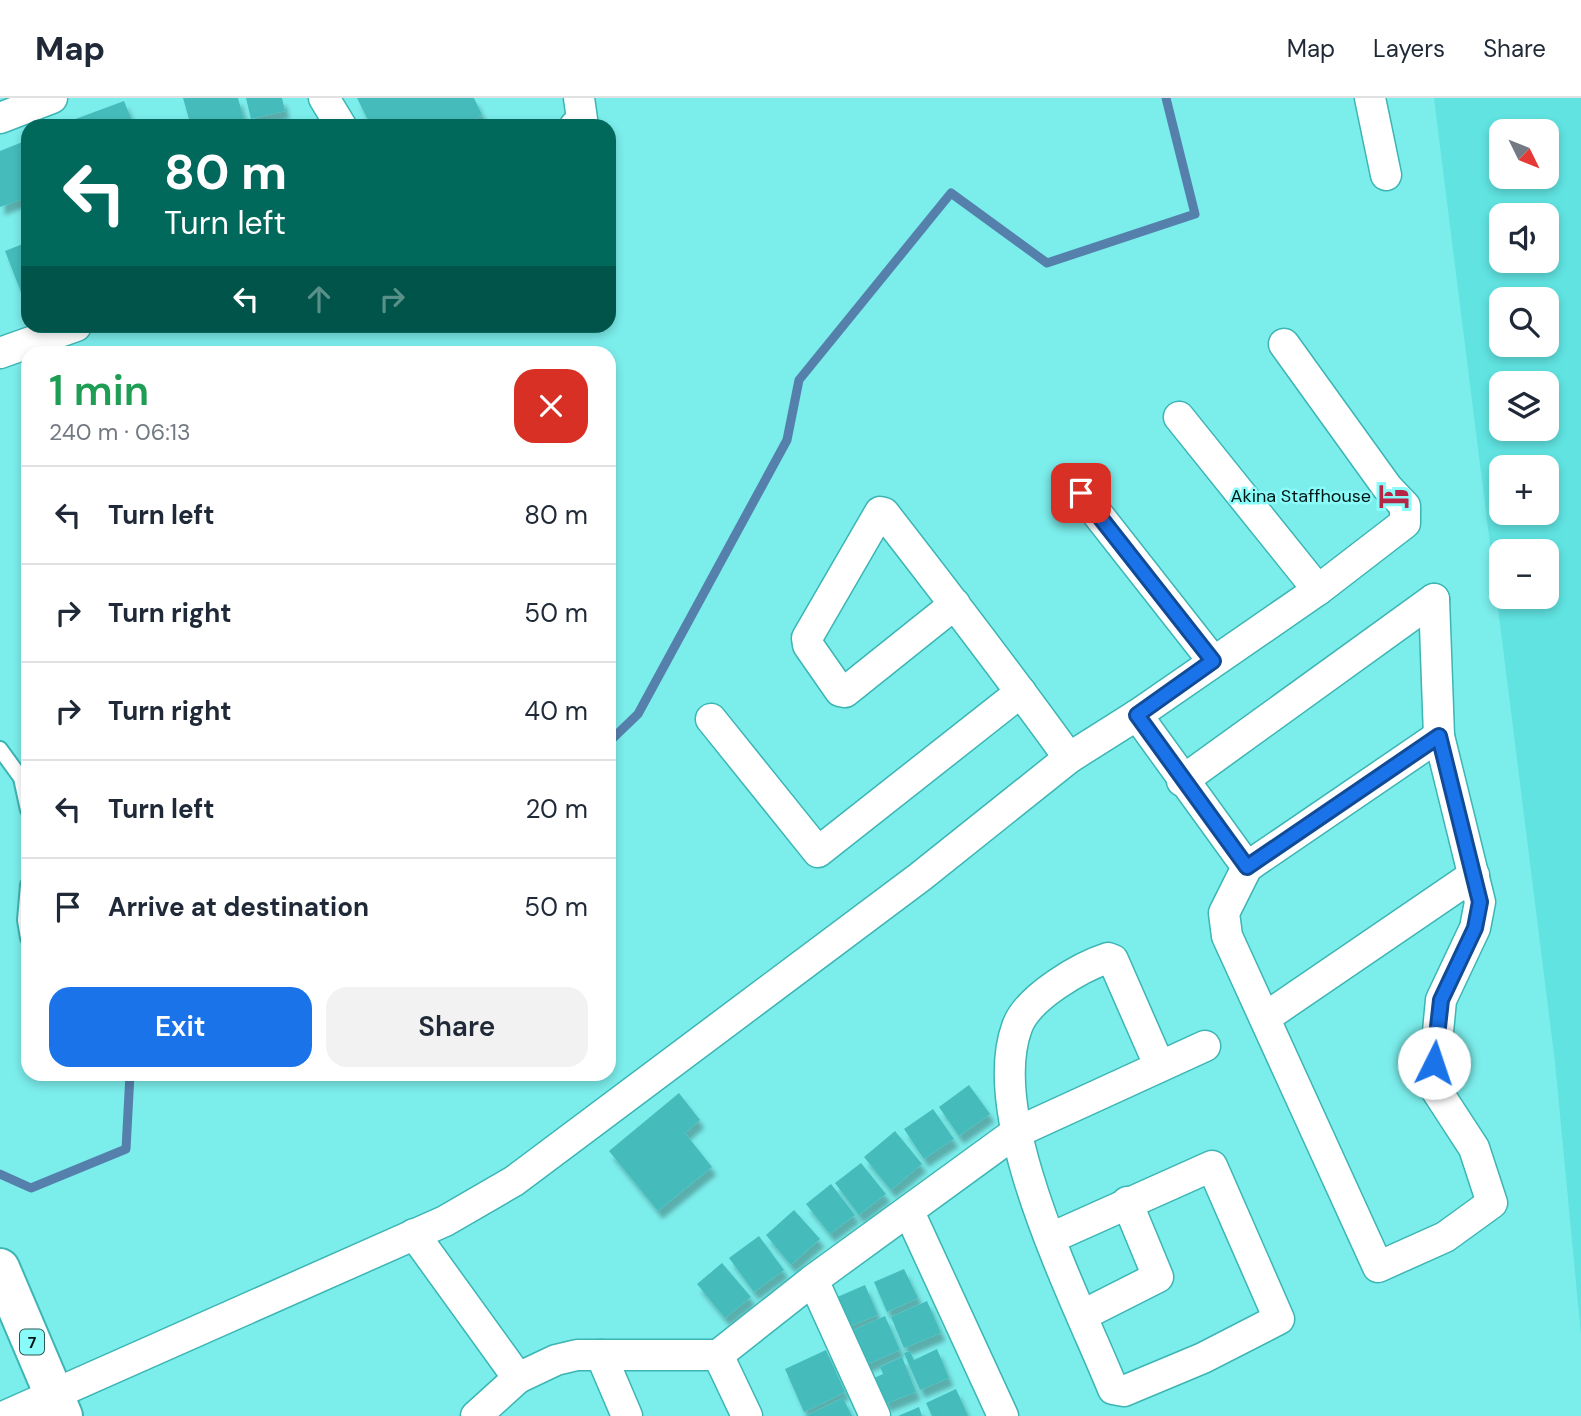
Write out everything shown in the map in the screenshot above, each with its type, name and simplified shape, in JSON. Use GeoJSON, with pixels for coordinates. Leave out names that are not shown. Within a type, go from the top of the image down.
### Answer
{"type":"FeatureCollection","features":[{"type":"Feature","properties":{"kind":"main road","name":"7"},"geometry":{"type":"LineString","coordinates":[[0,1268],[59,1406]]}},
{"type":"Feature","properties":{"kind":"street"},"geometry":{"type":"LineString","coordinates":[[324,98],[337,119]]}},
{"type":"Feature","properties":{"kind":"street"},"geometry":{"type":"LineString","coordinates":[[579,98],[582,119]]}},
{"type":"Feature","properties":{"kind":"street"},"geometry":{"type":"LineString","coordinates":[[1370,98],[1386,175]]}},
{"type":"Feature","properties":{"kind":"street"},"geometry":{"type":"LineString","coordinates":[[0,118],[38,100]]}},
{"type":"Feature","properties":{"kind":"street"},"geometry":{"type":"LineString","coordinates":[[0,353],[56,333]]}},
{"type":"Feature","properties":{"kind":"street"},"geometry":{"type":"LineString","coordinates":[[5,1416],[59,1406],[503,1188],[559,1150],[920,877],[1069,758],[1137,715],[1318,590],[1405,523],[1407,513],[1284,344]]}},
{"type":"Feature","properties":{"kind":"street"},"geometry":{"type":"LineString","coordinates":[[1179,416],[1318,590]]}},
{"type":"Feature","properties":{"kind":"street"},"geometry":{"type":"LineString","coordinates":[[1081,493],[1213,661]]}},
{"type":"Feature","properties":{"kind":"street"},"geometry":{"type":"LineString","coordinates":[[955,604],[845,692],[840,691],[808,645],[807,638],[880,512],[884,513],[955,604],[1069,758]]}},
{"type":"Feature","properties":{"kind":"street"},"geometry":{"type":"LineString","coordinates":[[1182,781],[1434,599],[1439,736],[1474,875],[1479,914],[1441,1000],[1433,1085],[1474,1148],[1492,1203],[1465,1226],[1378,1267],[1266,1017],[1233,953],[1224,913],[1247,867],[1439,736]]}},
{"type":"Feature","properties":{"kind":"street"},"geometry":{"type":"LineString","coordinates":[[710,719],[818,852],[1021,692]]}},
{"type":"Feature","properties":{"kind":"street"},"geometry":{"type":"LineString","coordinates":[[1137,715],[1182,781],[1247,867]]}},
{"type":"Feature","properties":{"kind":"street"},"geometry":{"type":"LineString","coordinates":[[1266,1017],[1474,875]]}},
{"type":"Feature","properties":{"kind":"street"},"geometry":{"type":"LineString","coordinates":[[1051,1238],[1209,1166],[1215,1168],[1279,1319],[1203,1358],[1117,1392],[1113,1389],[1051,1238],[1015,1133],[1011,1054],[1017,1025],[1040,999],[1071,973],[1087,964],[1108,958],[1114,960],[1159,1065]]}},
{"type":"Feature","properties":{"kind":"street"},"geometry":{"type":"LineString","coordinates":[[476,1416],[518,1378],[566,1356],[718,1356],[813,1280],[1015,1133],[1205,1046]]}},
{"type":"Feature","properties":{"kind":"street"},"geometry":{"type":"LineString","coordinates":[[1083,1315],[1158,1277],[1127,1202]]}},
{"type":"Feature","properties":{"kind":"street"},"geometry":{"type":"LineString","coordinates":[[909,1212],[1003,1416]]}},
{"type":"Feature","properties":{"kind":"street"},"geometry":{"type":"LineString","coordinates":[[414,1234],[518,1378]]}},
{"type":"Feature","properties":{"kind":"street"},"geometry":{"type":"LineString","coordinates":[[813,1280],[875,1416]]}},
{"type":"Feature","properties":{"kind":"street"},"geometry":{"type":"LineString","coordinates":[[601,1355],[627,1416]]}},
{"type":"Feature","properties":{"kind":"street"},"geometry":{"type":"LineString","coordinates":[[718,1356],[747,1416]]}},
{"type":"Feature","properties":{"kind":"lane"},"geometry":{"type":"LineString","coordinates":[[0,748],[21,778]]}},
{"type":"Feature","properties":{"kind":"shaded area"},"geometry":{"type":"Polygon","coordinates":[[[1434,98],[1581,98],[1581,1335],[1555,1062],[1498,609],[1559,609],[1559,539],[1489,539],[1434,98]]]}},
{"type":"Feature","properties":{"kind":"building"},"geometry":{"type":"Polygon","coordinates":[[[183,98],[238,98],[244,119],[189,119],[183,98]]]}},
{"type":"Feature","properties":{"kind":"building"},"geometry":{"type":"Polygon","coordinates":[[[246,98],[282,98],[285,111],[251,119],[246,98]]]}},
{"type":"Feature","properties":{"kind":"building"},"geometry":{"type":"Polygon","coordinates":[[[357,98],[474,98],[482,115],[475,119],[368,119],[357,98]]]}},
{"type":"Feature","properties":{"kind":"building"},"geometry":{"type":"Polygon","coordinates":[[[124,101],[131,119],[75,119],[124,101]]]}},
{"type":"Feature","properties":{"kind":"building"},"geometry":{"type":"Polygon","coordinates":[[[21,143],[21,200],[0,207],[0,151],[21,143]]]}},
{"type":"Feature","properties":{"kind":"building"},"geometry":{"type":"Polygon","coordinates":[[[21,245],[21,292],[5,251],[21,245]]]}},
{"type":"Feature","properties":{"kind":"building"},"geometry":{"type":"Polygon","coordinates":[[[969,1085],[990,1114],[959,1136],[939,1107],[969,1085]]]}},
{"type":"Feature","properties":{"kind":"building"},"geometry":{"type":"Polygon","coordinates":[[[679,1093],[700,1120],[685,1133],[712,1167],[658,1211],[609,1151],[679,1093]]]}},
{"type":"Feature","properties":{"kind":"building"},"geometry":{"type":"Polygon","coordinates":[[[933,1109],[954,1139],[924,1159],[904,1129],[933,1109]]]}},
{"type":"Feature","properties":{"kind":"building"},"geometry":{"type":"Polygon","coordinates":[[[895,1131],[922,1164],[891,1190],[864,1157],[895,1131]]]}},
{"type":"Feature","properties":{"kind":"building"},"geometry":{"type":"Polygon","coordinates":[[[861,1163],[886,1194],[859,1215],[835,1183],[861,1163]]]}},
{"type":"Feature","properties":{"kind":"building"},"geometry":{"type":"Polygon","coordinates":[[[831,1184],[855,1215],[830,1234],[806,1204],[831,1184]]]}},
{"type":"Feature","properties":{"kind":"building"},"geometry":{"type":"Polygon","coordinates":[[[794,1210],[820,1239],[791,1265],[766,1235],[794,1210]]]}},
{"type":"Feature","properties":{"kind":"building"},"geometry":{"type":"Polygon","coordinates":[[[759,1236],[784,1270],[754,1292],[729,1258],[759,1236]]]}},
{"type":"Feature","properties":{"kind":"building"},"geometry":{"type":"Polygon","coordinates":[[[722,1263],[751,1297],[725,1318],[697,1284],[722,1263]]]}},
{"type":"Feature","properties":{"kind":"building"},"geometry":{"type":"Polygon","coordinates":[[[904,1269],[918,1298],[887,1312],[874,1282],[904,1269]]]}},
{"type":"Feature","properties":{"kind":"building"},"geometry":{"type":"Polygon","coordinates":[[[865,1285],[878,1315],[848,1327],[835,1298],[865,1285]]]}},
{"type":"Feature","properties":{"kind":"building"},"geometry":{"type":"Polygon","coordinates":[[[927,1301],[941,1333],[904,1348],[891,1317],[927,1301]]]}},
{"type":"Feature","properties":{"kind":"building"},"geometry":{"type":"Polygon","coordinates":[[[885,1316],[900,1350],[863,1366],[849,1332],[885,1316]]]}},
{"type":"Feature","properties":{"kind":"building"},"geometry":{"type":"Polygon","coordinates":[[[937,1349],[949,1378],[920,1390],[904,1353],[910,1351],[914,1360],[937,1349]]]}},
{"type":"Feature","properties":{"kind":"building"},"geometry":{"type":"Polygon","coordinates":[[[826,1350],[845,1392],[804,1412],[785,1369],[826,1350]]]}},
{"type":"Feature","properties":{"kind":"building"},"geometry":{"type":"Polygon","coordinates":[[[902,1357],[916,1392],[885,1404],[874,1378],[883,1374],[880,1367],[902,1357]]]}},
{"type":"Feature","properties":{"kind":"building"},"geometry":{"type":"Polygon","coordinates":[[[956,1389],[968,1416],[932,1416],[926,1403],[956,1389]]]}},
{"type":"Feature","properties":{"kind":"building"},"geometry":{"type":"Polygon","coordinates":[[[843,1398],[852,1416],[806,1416],[843,1398]]]}},
{"type":"Feature","properties":{"kind":"building"},"geometry":{"type":"Polygon","coordinates":[[[919,1407],[922,1416],[898,1416],[919,1407]]]}},
{"type":"Feature","properties":{"kind":"waterway"},"geometry":{"type":"LineString","coordinates":[[616,735],[638,714],[787,440],[799,380],[951,193],[1047,263],[1195,214],[1166,98]]}},
{"type":"Feature","properties":{"kind":"waterway"},"geometry":{"type":"LineString","coordinates":[[0,1174],[31,1188],[126,1149],[130,1081]]}},
{"type":"Feature","properties":{"kind":"place","name":"Akina Staffhouse"},"geometry":{"type":"Point","coordinates":[1394,496]}},
{"type":"Feature","properties":{"kind":"route"},"geometry":{"type":"LineString","coordinates":[[1081,493],[1213,661],[1137,715],[1182,781],[1247,867],[1439,736],[1480,902],[1475,928],[1441,1000],[1434,1063]]}}]}
